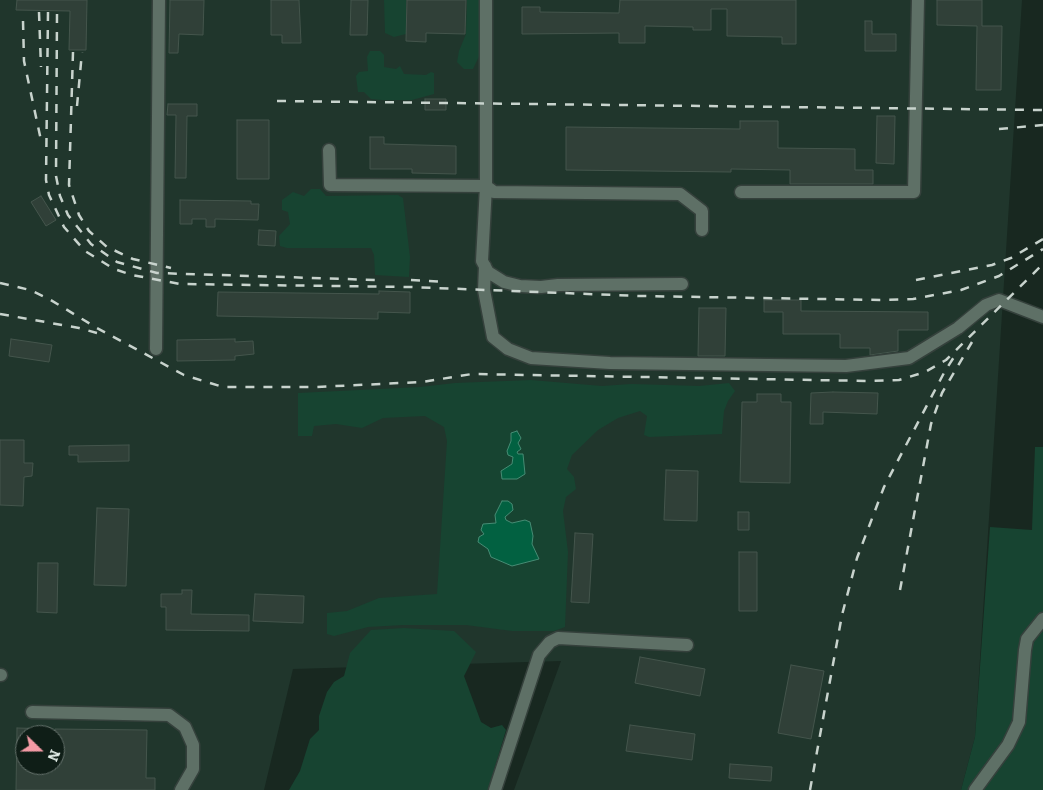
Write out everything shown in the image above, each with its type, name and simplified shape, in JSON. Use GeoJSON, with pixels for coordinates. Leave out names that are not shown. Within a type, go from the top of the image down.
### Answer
{"type":"FeatureCollection","features":[{"type":"Feature","properties":{"kind":"street"},"geometry":{"type":"LineString","coordinates":[[156,349],[159,0]]}},
{"type":"Feature","properties":{"kind":"street"},"geometry":{"type":"LineString","coordinates":[[486,0],[486,186],[482,261],[488,272],[504,282],[520,286],[682,284]]}},
{"type":"Feature","properties":{"kind":"street"},"geometry":{"type":"LineString","coordinates":[[741,192],[914,192],[918,0]]}},
{"type":"Feature","properties":{"kind":"street"},"geometry":{"type":"LineString","coordinates":[[329,150],[330,185],[486,186],[494,192],[680,194],[702,211],[702,230]]}},
{"type":"Feature","properties":{"kind":"street"},"geometry":{"type":"LineString","coordinates":[[485,266],[483,288],[494,337],[508,349],[531,358],[610,363],[846,366],[909,358],[958,328],[986,305],[998,300],[1043,317]]}},
{"type":"Feature","properties":{"kind":"street"},"geometry":{"type":"LineString","coordinates":[[975,790],[1008,745],[1019,722],[1026,644],[1043,619]]}},
{"type":"Feature","properties":{"kind":"street"},"geometry":{"type":"LineString","coordinates":[[495,790],[539,655],[550,642],[558,638],[687,645]]}},
{"type":"Feature","properties":{"kind":"street"},"geometry":{"type":"LineString","coordinates":[[32,712],[169,715],[185,727],[193,745],[193,769],[181,790]]}},
{"type":"Feature","properties":{"kind":"shaded area"},"geometry":{"type":"Polygon","coordinates":[[[0,0],[1022,0],[975,737],[961,790],[514,790],[561,661],[293,669],[264,790],[0,790],[0,0]]]}},
{"type":"Feature","properties":{"kind":"shaded area"},"geometry":{"type":"Polygon","coordinates":[[[384,0],[406,0],[406,34],[394,37],[385,33],[384,0]]]}},
{"type":"Feature","properties":{"kind":"shaded area"},"geometry":{"type":"Polygon","coordinates":[[[467,0],[482,0],[483,48],[473,69],[464,69],[457,62],[466,34],[467,0]]]}},
{"type":"Feature","properties":{"kind":"shaded area"},"geometry":{"type":"Polygon","coordinates":[[[370,51],[380,51],[384,55],[384,67],[396,69],[400,66],[404,74],[426,75],[431,72],[434,73],[434,94],[412,100],[382,100],[371,99],[364,92],[358,92],[356,76],[359,72],[368,71],[367,57],[370,51]]]}},
{"type":"Feature","properties":{"kind":"shaded area"},"geometry":{"type":"Polygon","coordinates":[[[311,189],[320,189],[326,196],[398,195],[403,198],[410,257],[409,277],[375,275],[374,255],[371,248],[287,248],[280,246],[279,236],[290,224],[288,212],[282,210],[282,200],[293,192],[304,196],[311,189]]]}},
{"type":"Feature","properties":{"kind":"shaded area"},"geometry":{"type":"Polygon","coordinates":[[[531,380],[602,386],[631,384],[699,386],[729,383],[735,391],[724,411],[722,434],[649,437],[644,435],[647,416],[640,411],[618,418],[598,430],[572,455],[567,469],[574,477],[576,489],[566,497],[563,511],[568,552],[565,627],[554,631],[512,631],[466,625],[403,625],[368,627],[334,636],[327,634],[327,613],[347,611],[379,598],[437,594],[447,441],[444,427],[425,416],[383,418],[362,428],[336,424],[314,426],[312,436],[298,436],[298,393],[531,380]]]}},
{"type":"Feature","properties":{"kind":"shaded area"},"geometry":{"type":"Polygon","coordinates":[[[517,431],[521,438],[518,443],[521,449],[517,452],[518,454],[523,454],[525,474],[517,479],[502,479],[501,471],[512,464],[513,457],[508,455],[507,451],[511,441],[511,433],[517,431]]]}},
{"type":"Feature","properties":{"kind":"shaded area"},"geometry":{"type":"Polygon","coordinates":[[[1035,447],[1043,447],[1043,790],[961,790],[975,737],[990,527],[1032,530],[1035,447]]]}},
{"type":"Feature","properties":{"kind":"shaded area"},"geometry":{"type":"Polygon","coordinates":[[[502,501],[508,501],[512,504],[513,510],[505,517],[506,520],[512,523],[525,520],[530,522],[533,536],[532,544],[539,559],[512,566],[491,557],[488,549],[478,542],[479,537],[484,534],[481,530],[483,524],[496,523],[495,515],[502,501]]]}},
{"type":"Feature","properties":{"kind":"shaded area"},"geometry":{"type":"Polygon","coordinates":[[[404,628],[454,631],[476,652],[464,676],[481,722],[491,728],[502,725],[506,730],[488,790],[289,790],[300,771],[310,739],[319,730],[319,716],[327,692],[334,682],[344,676],[350,653],[371,630],[404,628]]]}},
{"type":"Feature","properties":{"kind":"building"},"geometry":{"type":"Polygon","coordinates":[[[17,0],[87,0],[86,50],[69,50],[70,11],[16,10],[17,0]]]}},
{"type":"Feature","properties":{"kind":"building"},"geometry":{"type":"Polygon","coordinates":[[[170,0],[204,0],[203,35],[179,34],[178,53],[169,53],[170,0]]]}},
{"type":"Feature","properties":{"kind":"building"},"geometry":{"type":"Polygon","coordinates":[[[271,0],[299,0],[301,43],[282,43],[282,35],[271,35],[271,0]]]}},
{"type":"Feature","properties":{"kind":"building"},"geometry":{"type":"Polygon","coordinates":[[[351,0],[368,0],[367,35],[350,35],[351,0]]]}},
{"type":"Feature","properties":{"kind":"building"},"geometry":{"type":"Polygon","coordinates":[[[407,0],[466,0],[465,34],[426,33],[426,42],[406,41],[407,0]]]}},
{"type":"Feature","properties":{"kind":"building"},"geometry":{"type":"Polygon","coordinates":[[[620,0],[796,0],[796,44],[782,44],[782,37],[727,36],[727,9],[711,9],[711,30],[693,30],[693,27],[645,26],[645,43],[619,43],[619,33],[522,34],[522,7],[540,7],[540,12],[619,13],[620,0]]]}},
{"type":"Feature","properties":{"kind":"building"},"geometry":{"type":"Polygon","coordinates":[[[937,0],[982,0],[982,26],[1002,26],[1001,90],[976,90],[977,26],[937,25],[937,0]]]}},
{"type":"Feature","properties":{"kind":"building"},"geometry":{"type":"Polygon","coordinates":[[[865,21],[872,21],[872,34],[896,34],[896,51],[865,51],[865,21]]]}},
{"type":"Feature","properties":{"kind":"building"},"geometry":{"type":"Polygon","coordinates":[[[425,99],[446,99],[446,110],[425,110],[425,99]]]}},
{"type":"Feature","properties":{"kind":"building"},"geometry":{"type":"Polygon","coordinates":[[[168,104],[197,104],[197,116],[187,116],[186,178],[175,178],[176,115],[167,115],[168,104]]]}},
{"type":"Feature","properties":{"kind":"building"},"geometry":{"type":"Polygon","coordinates":[[[877,116],[895,116],[894,164],[876,163],[877,116]]]}},
{"type":"Feature","properties":{"kind":"building"},"geometry":{"type":"Polygon","coordinates":[[[237,120],[269,120],[269,179],[237,179],[237,120]]]}},
{"type":"Feature","properties":{"kind":"building"},"geometry":{"type":"Polygon","coordinates":[[[740,121],[778,121],[778,148],[855,149],[855,170],[873,170],[873,184],[790,184],[790,170],[731,169],[731,172],[566,170],[566,127],[740,129],[740,121]]]}},
{"type":"Feature","properties":{"kind":"building"},"geometry":{"type":"Polygon","coordinates":[[[370,137],[384,137],[384,144],[456,146],[456,174],[412,173],[412,169],[370,169],[370,137]]]}},
{"type":"Feature","properties":{"kind":"building"},"geometry":{"type":"Polygon","coordinates":[[[41,196],[56,220],[46,226],[31,202],[41,196]]]}},
{"type":"Feature","properties":{"kind":"building"},"geometry":{"type":"Polygon","coordinates":[[[180,200],[251,201],[251,204],[259,204],[258,220],[215,219],[215,227],[206,227],[206,219],[192,219],[192,224],[180,224],[180,200]]]}},
{"type":"Feature","properties":{"kind":"building"},"geometry":{"type":"Polygon","coordinates":[[[259,230],[276,231],[275,246],[258,245],[259,230]]]}},
{"type":"Feature","properties":{"kind":"building"},"geometry":{"type":"Polygon","coordinates":[[[379,291],[410,292],[410,313],[378,312],[378,319],[217,316],[218,292],[379,294],[379,291]]]}},
{"type":"Feature","properties":{"kind":"building"},"geometry":{"type":"Polygon","coordinates":[[[764,300],[801,300],[801,311],[928,312],[928,330],[898,330],[898,351],[870,355],[870,348],[840,348],[840,334],[783,334],[783,312],[764,312],[764,300]]]}},
{"type":"Feature","properties":{"kind":"building"},"geometry":{"type":"Polygon","coordinates":[[[699,308],[726,308],[725,356],[698,356],[699,308]]]}},
{"type":"Feature","properties":{"kind":"building"},"geometry":{"type":"Polygon","coordinates":[[[11,339],[52,345],[49,362],[9,356],[11,339]]]}},
{"type":"Feature","properties":{"kind":"building"},"geometry":{"type":"Polygon","coordinates":[[[235,339],[235,342],[253,341],[254,354],[235,356],[235,360],[177,361],[177,340],[235,339]]]}},
{"type":"Feature","properties":{"kind":"building"},"geometry":{"type":"Polygon","coordinates":[[[811,393],[878,393],[877,414],[823,412],[823,424],[810,424],[811,393]]]}},
{"type":"Feature","properties":{"kind":"building"},"geometry":{"type":"Polygon","coordinates":[[[757,394],[781,394],[781,402],[791,402],[790,483],[740,482],[742,402],[757,402],[757,394]]]}},
{"type":"Feature","properties":{"kind":"building"},"geometry":{"type":"Polygon","coordinates":[[[0,440],[24,440],[24,463],[33,463],[32,476],[24,477],[23,506],[0,505],[0,440]]]}},
{"type":"Feature","properties":{"kind":"building"},"geometry":{"type":"Polygon","coordinates":[[[129,445],[129,461],[78,462],[78,455],[69,455],[69,446],[129,445]]]}},
{"type":"Feature","properties":{"kind":"building"},"geometry":{"type":"Polygon","coordinates":[[[666,470],[698,471],[697,521],[664,520],[666,470]]]}},
{"type":"Feature","properties":{"kind":"building"},"geometry":{"type":"Polygon","coordinates":[[[97,508],[129,509],[126,586],[94,585],[97,508]]]}},
{"type":"Feature","properties":{"kind":"building"},"geometry":{"type":"Polygon","coordinates":[[[738,512],[749,512],[749,530],[738,530],[738,512]]]}},
{"type":"Feature","properties":{"kind":"building"},"geometry":{"type":"Polygon","coordinates":[[[575,533],[593,534],[589,603],[571,602],[575,533]]]}},
{"type":"Feature","properties":{"kind":"building"},"geometry":{"type":"Polygon","coordinates":[[[739,552],[757,552],[757,611],[739,611],[739,552]]]}},
{"type":"Feature","properties":{"kind":"building"},"geometry":{"type":"Polygon","coordinates":[[[38,563],[58,563],[57,613],[37,612],[38,563]]]}},
{"type":"Feature","properties":{"kind":"building"},"geometry":{"type":"Polygon","coordinates":[[[182,590],[192,590],[191,614],[249,615],[249,631],[166,630],[166,607],[161,607],[161,594],[182,594],[182,590]]]}},
{"type":"Feature","properties":{"kind":"building"},"geometry":{"type":"Polygon","coordinates":[[[255,594],[304,596],[303,623],[253,621],[255,594]]]}},
{"type":"Feature","properties":{"kind":"building"},"geometry":{"type":"Polygon","coordinates":[[[640,657],[705,669],[700,696],[635,683],[640,657]]]}},
{"type":"Feature","properties":{"kind":"building"},"geometry":{"type":"Polygon","coordinates":[[[791,665],[824,671],[811,739],[778,733],[791,665]]]}},
{"type":"Feature","properties":{"kind":"building"},"geometry":{"type":"Polygon","coordinates":[[[630,725],[695,734],[692,760],[626,751],[630,725]]]}},
{"type":"Feature","properties":{"kind":"building"},"geometry":{"type":"Polygon","coordinates":[[[65,729],[147,730],[146,778],[155,778],[155,790],[16,790],[16,775],[65,775],[65,729]]]}},
{"type":"Feature","properties":{"kind":"building"},"geometry":{"type":"Polygon","coordinates":[[[730,764],[772,767],[771,781],[729,778],[730,764]]]}},
{"type":"Feature","properties":{"kind":"railway"},"geometry":{"type":"LineString","coordinates":[[39,12],[41,67]]}},
{"type":"Feature","properties":{"kind":"railway"},"geometry":{"type":"LineString","coordinates":[[48,12],[46,180],[49,195],[64,227],[85,251],[114,269],[132,275],[180,284],[410,287],[640,296],[882,300],[913,299],[961,290],[999,276],[1043,249]]}},
{"type":"Feature","properties":{"kind":"railway"},"geometry":{"type":"LineString","coordinates":[[57,14],[56,176],[60,196],[68,215],[91,244],[117,262],[157,273],[376,280]]}},
{"type":"Feature","properties":{"kind":"railway"},"geometry":{"type":"LineString","coordinates":[[23,21],[24,61],[42,145]]}},
{"type":"Feature","properties":{"kind":"railway"},"geometry":{"type":"LineString","coordinates":[[73,52],[69,185],[79,215],[89,231],[107,247],[133,259],[171,268]]}},
{"type":"Feature","properties":{"kind":"railway"},"geometry":{"type":"LineString","coordinates":[[77,106],[82,52]]}},
{"type":"Feature","properties":{"kind":"railway"},"geometry":{"type":"LineString","coordinates":[[277,101],[1043,110]]}},
{"type":"Feature","properties":{"kind":"railway"},"geometry":{"type":"LineString","coordinates":[[999,129],[1043,125]]}},
{"type":"Feature","properties":{"kind":"railway"},"geometry":{"type":"LineString","coordinates":[[916,280],[992,265],[1011,258],[1043,239]]}},
{"type":"Feature","properties":{"kind":"railway"},"geometry":{"type":"LineString","coordinates":[[0,283],[30,290],[184,375],[223,387],[316,387],[422,382],[472,374],[870,381],[899,380],[925,372],[946,360],[1043,264]]}},
{"type":"Feature","properties":{"kind":"railway"},"geometry":{"type":"LineString","coordinates":[[411,280],[446,282]]}},
{"type":"Feature","properties":{"kind":"railway"},"geometry":{"type":"LineString","coordinates":[[0,314],[97,333]]}},
{"type":"Feature","properties":{"kind":"railway"},"geometry":{"type":"LineString","coordinates":[[900,590],[931,424],[942,393],[972,342]]}},
{"type":"Feature","properties":{"kind":"railway"},"geometry":{"type":"LineString","coordinates":[[810,790],[842,615],[857,558],[884,487],[954,357]]}}]}
